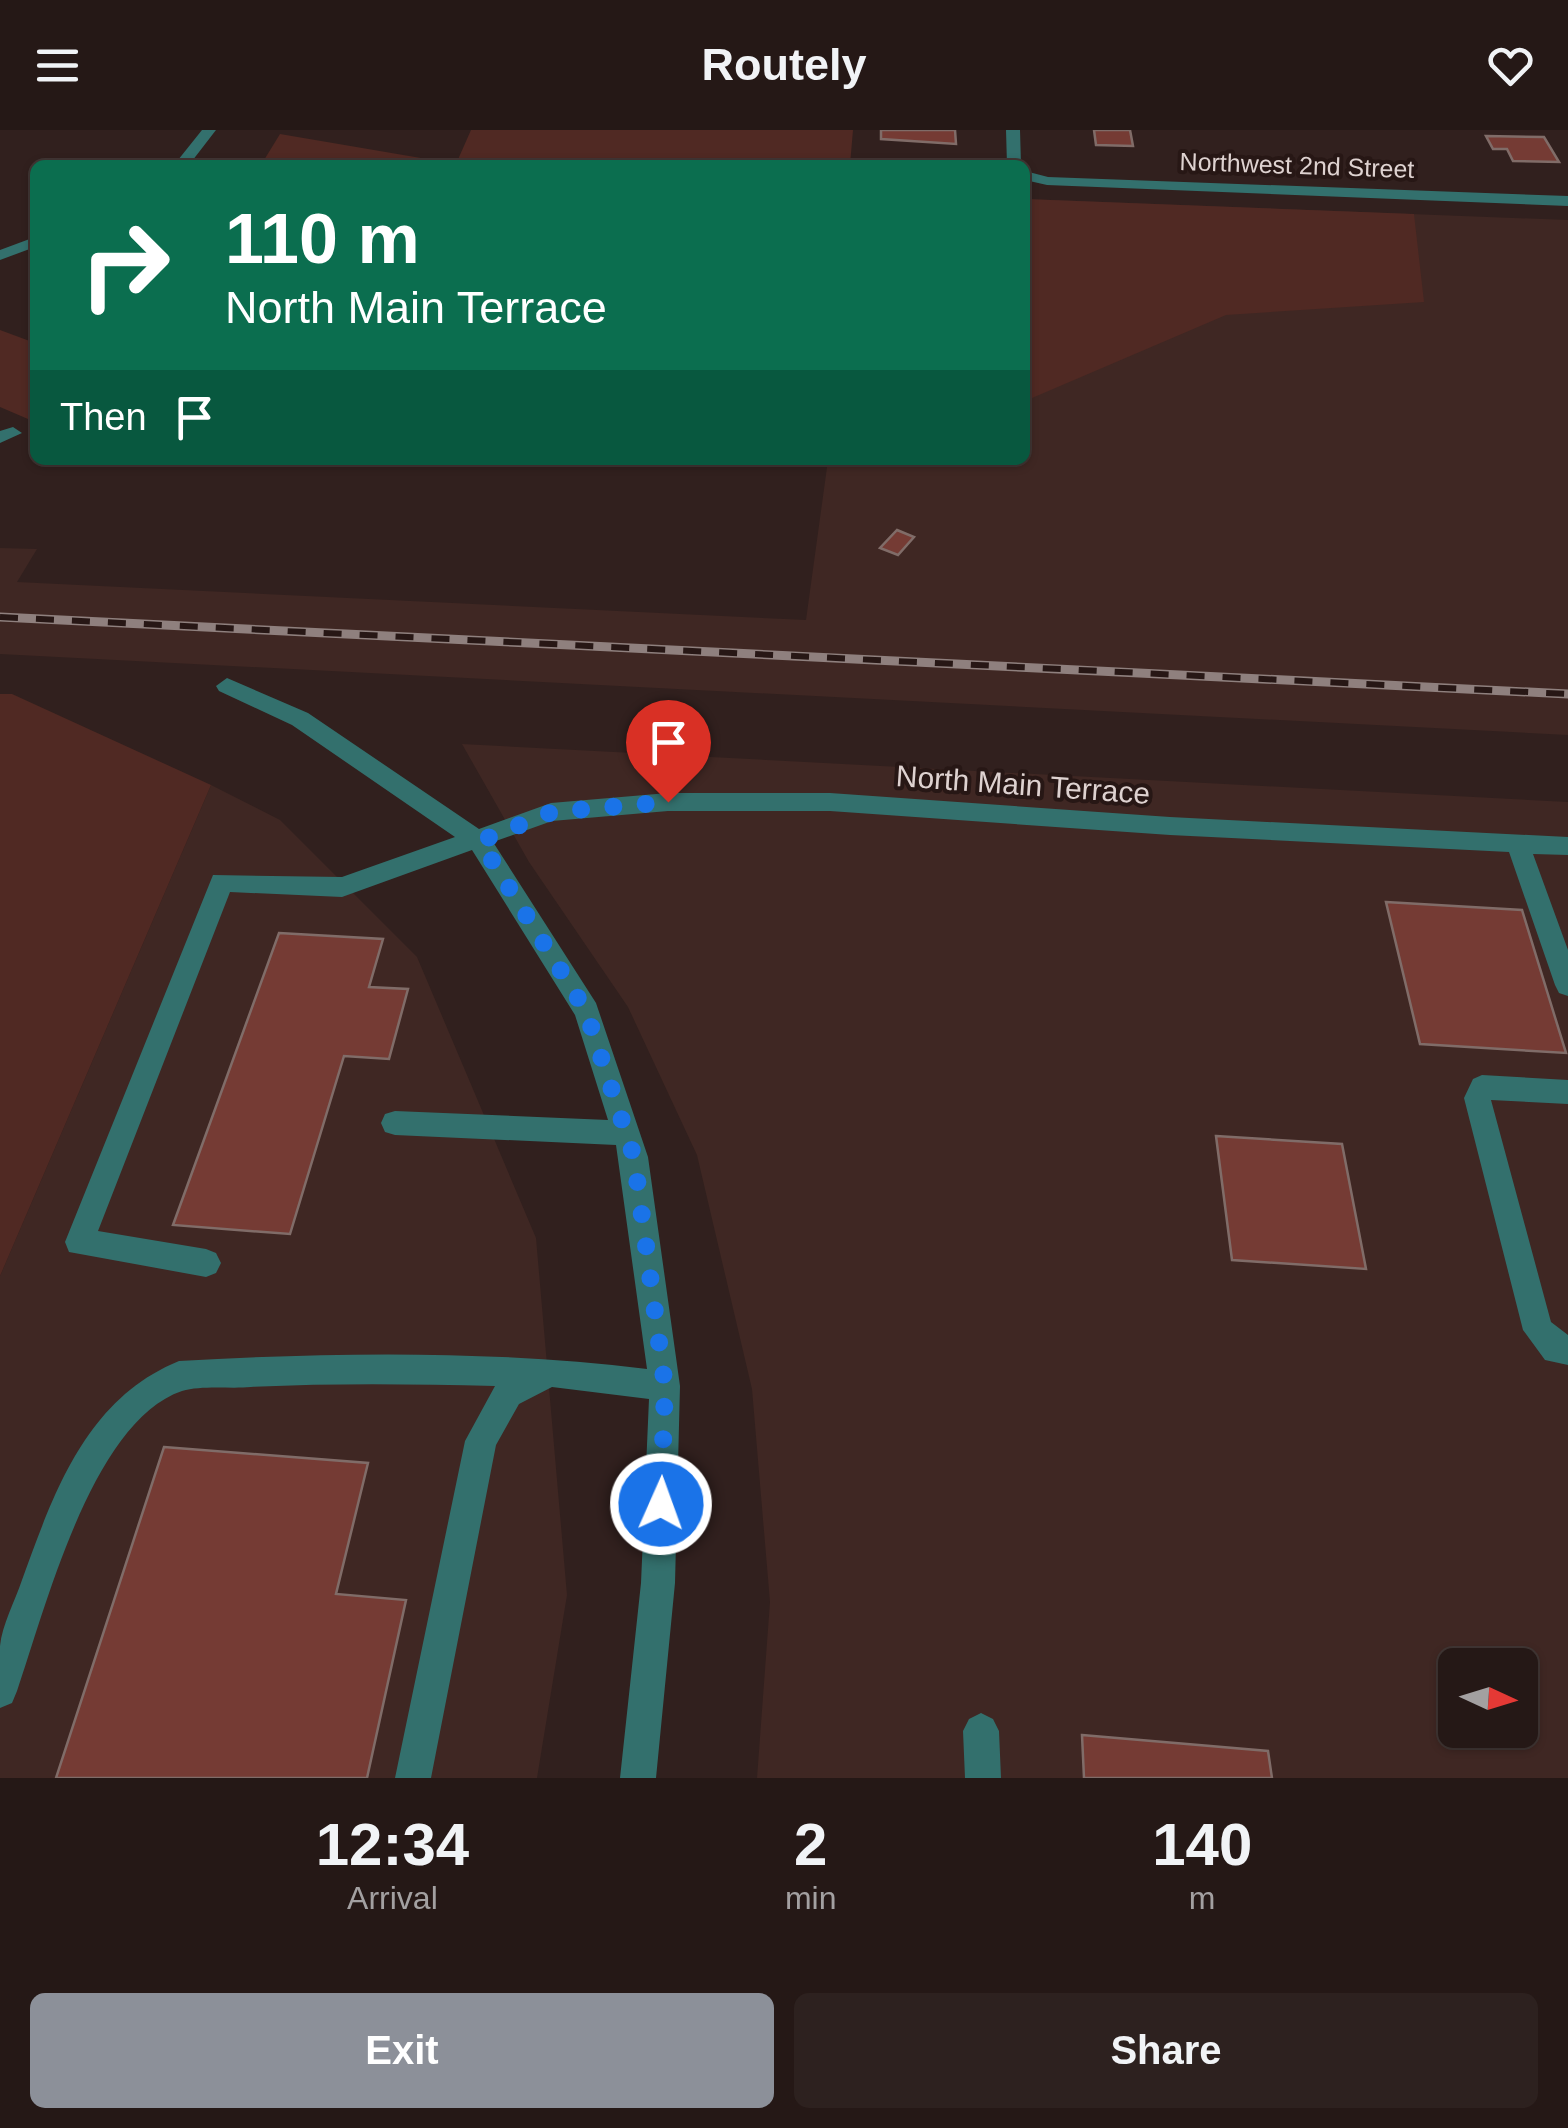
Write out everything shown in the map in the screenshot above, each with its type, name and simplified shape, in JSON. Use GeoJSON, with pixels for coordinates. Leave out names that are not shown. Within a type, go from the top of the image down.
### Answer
{"type":"FeatureCollection","features":[{"type":"Feature","properties":{"kind":"street"},"geometry":{"type":"LineString","coordinates":[[185,160],[208,130]]}},
{"type":"Feature","properties":{"kind":"street"},"geometry":{"type":"LineString","coordinates":[[1013,130],[1014,160]]}},
{"type":"Feature","properties":{"kind":"street","name":"Northwest 2nd Street"},"geometry":{"type":"LineString","coordinates":[[1030,176],[1047,181],[1568,201]]}},
{"type":"Feature","properties":{"kind":"street"},"geometry":{"type":"LineString","coordinates":[[0,255],[30,244]]}},
{"type":"Feature","properties":{"kind":"street"},"geometry":{"type":"LineString","coordinates":[[226,686],[300,719],[480,841],[586,1011],[634,1157],[665,1386],[658,1583],[638,1778]]}},
{"type":"Feature","properties":{"kind":"street","name":"North Main Terrace"},"geometry":{"type":"LineString","coordinates":[[206,1263],[78,1242],[222,882],[342,888],[552,812],[668,802],[830,802],[1170,826],[1568,846]]}},
{"type":"Feature","properties":{"kind":"street"},"geometry":{"type":"LineString","coordinates":[[1518,844],[1568,985]]}},
{"type":"Feature","properties":{"kind":"street"},"geometry":{"type":"LineString","coordinates":[[1568,1092],[1482,1087],[1478,1098],[1538,1330],[1556,1349],[1568,1350]]}},
{"type":"Feature","properties":{"kind":"street"},"geometry":{"type":"LineString","coordinates":[[394,1123],[626,1133]]}},
{"type":"Feature","properties":{"kind":"street"},"geometry":{"type":"LineString","coordinates":[[0,1691],[59,1522],[100,1442],[136,1402],[179,1376],[346,1367],[550,1372],[665,1386]]}},
{"type":"Feature","properties":{"kind":"street"},"geometry":{"type":"LineString","coordinates":[[413,1778],[481,1441],[508,1393],[550,1372]]}},
{"type":"Feature","properties":{"kind":"street"},"geometry":{"type":"LineString","coordinates":[[981,1732],[983,1778]]}},
{"type":"Feature","properties":{"kind":"shaded area"},"geometry":{"type":"Polygon","coordinates":[[[471,130],[853,130],[850,160],[458,160],[471,130]]]}},
{"type":"Feature","properties":{"kind":"shaded area"},"geometry":{"type":"Polygon","coordinates":[[[280,134],[433,160],[264,160],[280,134]]]}},
{"type":"Feature","properties":{"kind":"shaded area"},"geometry":{"type":"Polygon","coordinates":[[[1030,199],[1568,220],[1568,735],[0,654],[0,548],[37,549],[17,582],[806,620],[827,465],[1030,465],[1030,199]]]}},
{"type":"Feature","properties":{"kind":"shaded area"},"geometry":{"type":"Polygon","coordinates":[[[1030,199],[1414,214],[1424,302],[1226,315],[1030,399],[1030,199]]]}},
{"type":"Feature","properties":{"kind":"shaded area"},"geometry":{"type":"Polygon","coordinates":[[[0,330],[30,341],[30,420],[0,407],[0,330]]]}},
{"type":"Feature","properties":{"kind":"shaded area"},"geometry":{"type":"Polygon","coordinates":[[[0,694],[12,694],[211,785],[0,1276],[0,694]]]}},
{"type":"Feature","properties":{"kind":"shaded area"},"geometry":{"type":"Polygon","coordinates":[[[462,744],[1568,802],[1568,1778],[757,1778],[770,1602],[752,1389],[697,1155],[628,1007],[529,862],[462,744]]]}},
{"type":"Feature","properties":{"kind":"shaded area"},"geometry":{"type":"Polygon","coordinates":[[[211,785],[280,820],[417,957],[536,1238],[567,1595],[537,1778],[0,1778],[0,1276],[211,785]]]}},
{"type":"Feature","properties":{"kind":"building"},"geometry":{"type":"Polygon","coordinates":[[[881,130],[955,130],[956,144],[881,139],[881,130]]]}},
{"type":"Feature","properties":{"kind":"building"},"geometry":{"type":"Polygon","coordinates":[[[1094,130],[1130,130],[1133,146],[1096,145],[1094,130]]]}},
{"type":"Feature","properties":{"kind":"building"},"geometry":{"type":"Polygon","coordinates":[[[1486,136],[1544,137],[1559,162],[1513,161],[1507,149],[1493,149],[1486,136]]]}},
{"type":"Feature","properties":{"kind":"building"},"geometry":{"type":"Polygon","coordinates":[[[897,530],[914,537],[898,555],[880,548],[897,530]]]}},
{"type":"Feature","properties":{"kind":"building"},"geometry":{"type":"Polygon","coordinates":[[[1386,902],[1522,910],[1566,1053],[1420,1044],[1386,902]]]}},
{"type":"Feature","properties":{"kind":"building"},"geometry":{"type":"Polygon","coordinates":[[[279,933],[383,939],[369,987],[408,989],[389,1059],[344,1056],[290,1234],[173,1225],[279,933]]]}},
{"type":"Feature","properties":{"kind":"building"},"geometry":{"type":"Polygon","coordinates":[[[1216,1136],[1342,1144],[1366,1269],[1232,1260],[1216,1136]]]}},
{"type":"Feature","properties":{"kind":"building"},"geometry":{"type":"Polygon","coordinates":[[[164,1447],[368,1463],[336,1594],[406,1600],[367,1778],[56,1778],[164,1447]]]}},
{"type":"Feature","properties":{"kind":"building"},"geometry":{"type":"Polygon","coordinates":[[[1082,1735],[1268,1751],[1272,1778],[1084,1778],[1082,1735]]]}},
{"type":"Feature","properties":{"kind":"railway"},"geometry":{"type":"LineString","coordinates":[[0,617],[1568,694]]}},
{"type":"Feature","properties":{"kind":"route"},"geometry":{"type":"LineString","coordinates":[[661,1504],[665,1386],[634,1157],[586,1011],[480,841],[552,812],[668,802]]}}]}
